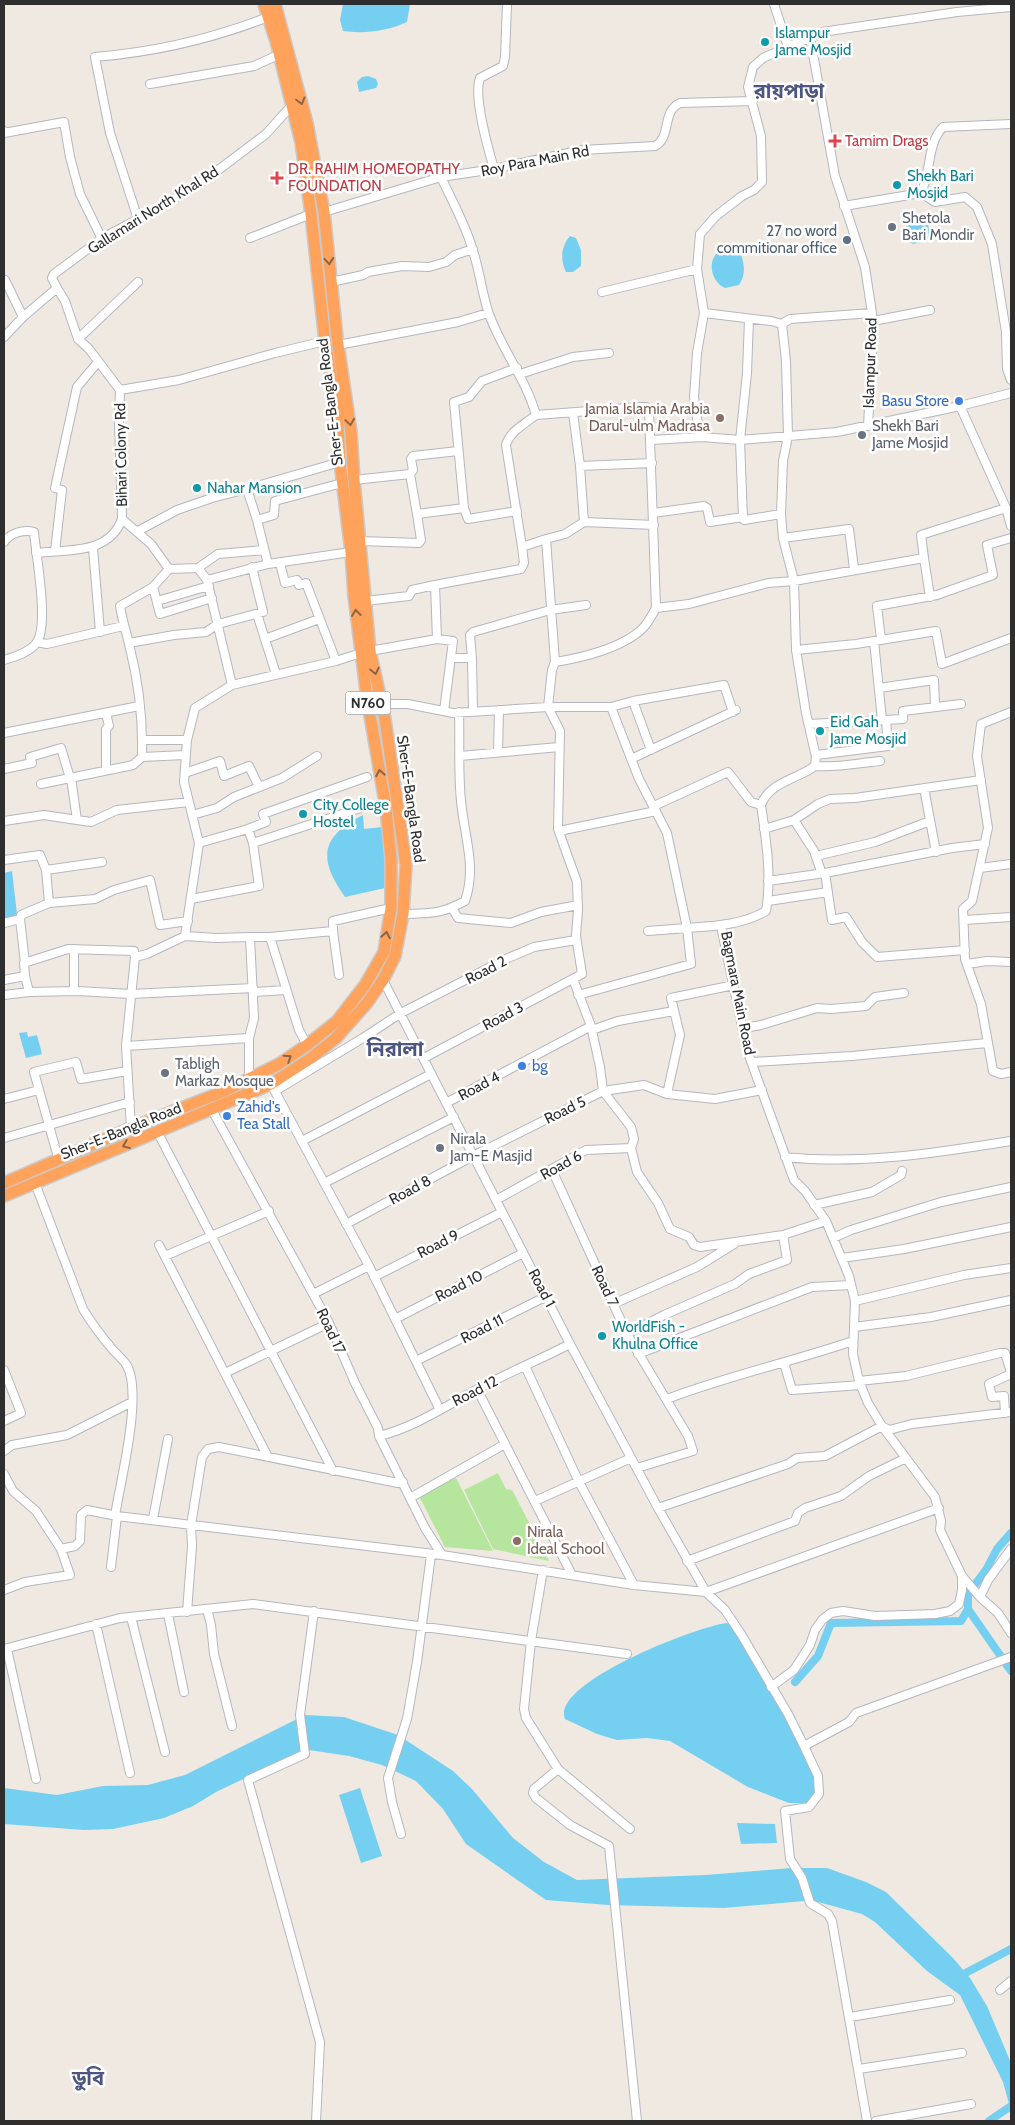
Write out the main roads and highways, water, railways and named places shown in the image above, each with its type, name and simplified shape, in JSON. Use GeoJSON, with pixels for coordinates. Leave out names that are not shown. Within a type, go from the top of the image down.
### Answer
{"type":"FeatureCollection","features":[{"type":"Feature","properties":{"kind":"highway","name":"Sher-E-Bangla Road"},"geometry":{"type":"LineString","coordinates":[[4,1183],[249,1080],[307,1045],[337,1021],[374,972],[384,952],[391,908],[392,807],[385,719],[366,652],[354,596],[348,482],[351,432],[339,350],[324,212],[307,123],[289,74],[278,55],[264,4]]}},
{"type":"Feature","properties":{"kind":"highway","name":"Sher-E-Bangla Road"},"geometry":{"type":"LineString","coordinates":[[4,1196],[212,1110],[273,1087],[336,1038],[353,1020],[383,980],[395,956],[403,914],[406,865],[371,721],[360,541],[348,482],[340,462],[336,408],[325,342],[301,142],[292,105],[289,74],[275,4]]}},
{"type":"Feature","properties":{"kind":"highway"},"geometry":{"type":"LineString","coordinates":[[328,358],[339,350]]}},
{"type":"Feature","properties":{"kind":"highway"},"geometry":{"type":"LineString","coordinates":[[371,721],[385,719]]}},
{"type":"Feature","properties":{"kind":"highway"},"geometry":{"type":"LineString","coordinates":[[344,1012],[353,1020]]}},
{"type":"Feature","properties":{"kind":"highway"},"geometry":{"type":"LineString","coordinates":[[179,1109],[181,1123]]}},
{"type":"Feature","properties":{"kind":"water"},"geometry":{"type":"Polygon","coordinates":[[[343,4],[410,4],[407,22],[384,30],[359,32],[343,31],[340,20],[343,4]]]}},
{"type":"Feature","properties":{"kind":"water"},"geometry":{"type":"Polygon","coordinates":[[[368,76],[376,79],[378,84],[376,88],[359,92],[357,82],[362,77],[368,76]]]}},
{"type":"Feature","properties":{"kind":"water"},"geometry":{"type":"Polygon","coordinates":[[[918,216],[927,218],[930,237],[926,241],[913,244],[909,241],[906,223],[911,218],[918,216]]]}},
{"type":"Feature","properties":{"kind":"water"},"geometry":{"type":"Polygon","coordinates":[[[570,236],[576,238],[581,250],[581,266],[573,272],[566,272],[562,253],[570,236]]]}},
{"type":"Feature","properties":{"kind":"water"},"geometry":{"type":"Polygon","coordinates":[[[730,246],[739,249],[744,272],[739,285],[725,288],[717,282],[713,273],[712,263],[717,253],[730,246]]]}},
{"type":"Feature","properties":{"kind":"water"},"geometry":{"type":"Polygon","coordinates":[[[363,815],[364,829],[382,827],[386,851],[385,888],[345,897],[330,871],[327,860],[328,850],[331,841],[338,832],[363,815]]]}},
{"type":"Feature","properties":{"kind":"water"},"geometry":{"type":"Polygon","coordinates":[[[12,871],[17,914],[14,917],[4,919],[4,873],[12,871]]]}},
{"type":"Feature","properties":{"kind":"water"},"geometry":{"type":"Polygon","coordinates":[[[27,1032],[28,1037],[37,1035],[42,1054],[26,1058],[19,1033],[27,1032]]]}},
{"type":"Feature","properties":{"kind":"water"},"geometry":{"type":"Polygon","coordinates":[[[727,1623],[731,1625],[788,1718],[814,1774],[817,1793],[809,1803],[789,1803],[748,1787],[670,1741],[647,1738],[617,1740],[597,1734],[565,1719],[566,1705],[580,1689],[602,1674],[659,1645],[687,1634],[727,1623]]]}},
{"type":"Feature","properties":{"kind":"water"},"geometry":{"type":"Polygon","coordinates":[[[305,1715],[344,1717],[398,1735],[453,1771],[472,1789],[513,1838],[544,1862],[577,1880],[706,1875],[791,1868],[827,1868],[866,1882],[886,1892],[953,1958],[970,1978],[987,2006],[1011,2063],[1011,2111],[1003,2082],[960,1995],[927,1971],[875,1922],[862,1914],[818,1902],[804,1901],[724,1908],[608,1905],[546,1900],[466,1844],[443,1809],[416,1781],[382,1765],[349,1756],[309,1750],[281,1761],[216,1792],[193,1806],[164,1818],[113,1829],[84,1830],[4,1824],[4,1788],[57,1795],[103,1786],[148,1785],[185,1775],[305,1715]]]}},
{"type":"Feature","properties":{"kind":"water"},"geometry":{"type":"Polygon","coordinates":[[[360,1788],[382,1856],[361,1863],[339,1795],[360,1788]]]}},
{"type":"Feature","properties":{"kind":"water"},"geometry":{"type":"Polygon","coordinates":[[[737,1823],[775,1824],[777,1843],[741,1844],[737,1823]]]}},
{"type":"Feature","properties":{"kind":"waterway"},"geometry":{"type":"LineString","coordinates":[[795,1682],[818,1656],[831,1623],[961,1621],[968,1609],[968,1594],[986,1570],[997,1549],[1011,1533]]}},
{"type":"Feature","properties":{"kind":"waterway"},"geometry":{"type":"LineString","coordinates":[[968,1609],[1011,1671]]}},
{"type":"Feature","properties":{"kind":"waterway"},"geometry":{"type":"LineString","coordinates":[[958,1977],[1011,1949]]}},
{"type":"Feature","properties":{"kind":"waterway"},"geometry":{"type":"LineString","coordinates":[[989,2121],[1011,2106]]}},
{"type":"Feature","properties":{"kind":"place","name":"Islampur Jame Mosjid"},"geometry":{"type":"Point","coordinates":[765,42]}},
{"type":"Feature","properties":{"kind":"place","name":"Tamim Drags"},"geometry":{"type":"Point","coordinates":[835,141]}},
{"type":"Feature","properties":{"kind":"place","name":"DR. RAHIM HOMEOPATHY FOUNDATION"},"geometry":{"type":"Point","coordinates":[277,178]}},
{"type":"Feature","properties":{"kind":"place","name":"Shekh Bari Mosjid"},"geometry":{"type":"Point","coordinates":[897,185]}},
{"type":"Feature","properties":{"kind":"place","name":"Shetola Bari Mondir"},"geometry":{"type":"Point","coordinates":[892,227]}},
{"type":"Feature","properties":{"kind":"place","name":"27 no word commitionar office"},"geometry":{"type":"Point","coordinates":[847,240]}},
{"type":"Feature","properties":{"kind":"place","name":"Basu Store"},"geometry":{"type":"Point","coordinates":[959,401]}},
{"type":"Feature","properties":{"kind":"place","name":"Jamia Islamia Arabia Darul-ulm Madrasa"},"geometry":{"type":"Point","coordinates":[720,418]}},
{"type":"Feature","properties":{"kind":"place","name":"Shekh Bari Jame Mosjid"},"geometry":{"type":"Point","coordinates":[862,435]}},
{"type":"Feature","properties":{"kind":"place","name":"Nahar Mansion"},"geometry":{"type":"Point","coordinates":[197,488]}},
{"type":"Feature","properties":{"kind":"place","name":"Eid Gah Jame Mosjid"},"geometry":{"type":"Point","coordinates":[820,731]}},
{"type":"Feature","properties":{"kind":"place","name":"City College Hostel"},"geometry":{"type":"Point","coordinates":[303,814]}},
{"type":"Feature","properties":{"kind":"place","name":"bg"},"geometry":{"type":"Point","coordinates":[522,1066]}},
{"type":"Feature","properties":{"kind":"place","name":"Tabligh Markaz Mosque"},"geometry":{"type":"Point","coordinates":[165,1073]}},
{"type":"Feature","properties":{"kind":"place","name":"Zahid's Tea Stall"},"geometry":{"type":"Point","coordinates":[227,1116]}},
{"type":"Feature","properties":{"kind":"place","name":"Nirala Jam-E Masjid"},"geometry":{"type":"Point","coordinates":[440,1148]}},
{"type":"Feature","properties":{"kind":"place","name":"WorldFish - Khulna Office"},"geometry":{"type":"Point","coordinates":[602,1336]}},
{"type":"Feature","properties":{"kind":"place","name":"Nirala Ideal School"},"geometry":{"type":"Point","coordinates":[517,1541]}},
{"type":"Feature","properties":{"kind":"district","name":"রায়পাড়া"},"geometry":{"type":"Point","coordinates":[789,91]}},
{"type":"Feature","properties":{"kind":"district","name":"নিরালা"},"geometry":{"type":"Point","coordinates":[395,1049]}},
{"type":"Feature","properties":{"kind":"district","name":"ডুবি"},"geometry":{"type":"Point","coordinates":[88,2078]}}]}
